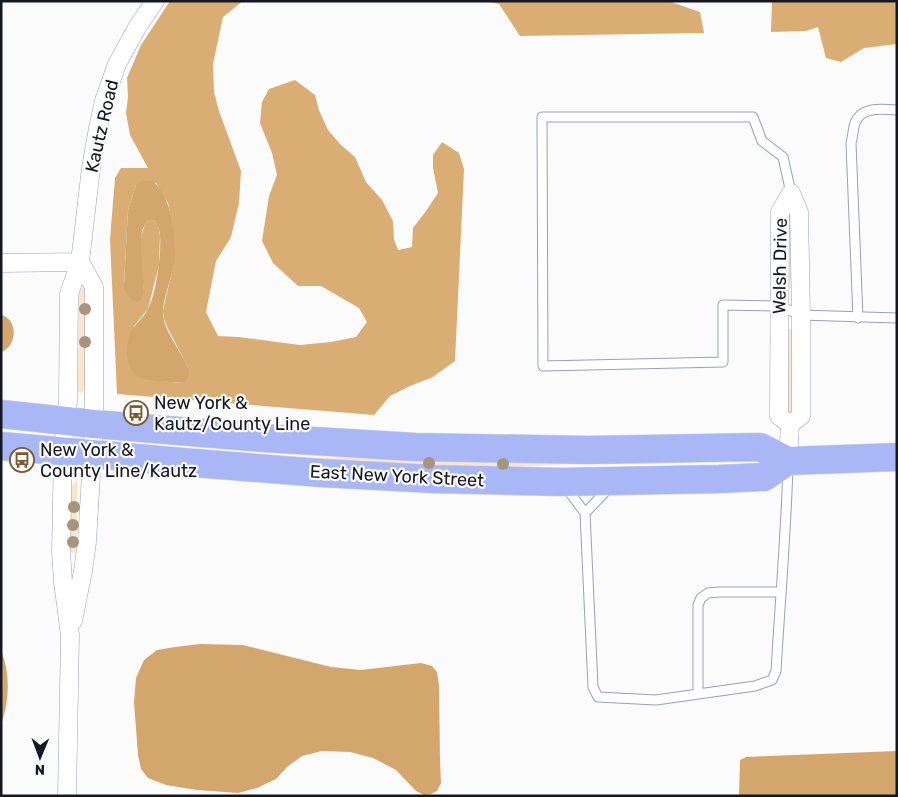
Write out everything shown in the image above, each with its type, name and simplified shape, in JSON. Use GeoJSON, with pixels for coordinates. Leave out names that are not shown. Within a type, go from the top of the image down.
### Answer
{"type":"FeatureCollection","features":[{"type":"Feature","properties":{"kind":"main road","name":"East New York Street"},"geometry":{"type":"LineString","coordinates":[[1,414],[263,438],[414,447],[588,450],[760,446],[788,461],[764,477],[562,482],[433,479],[321,473],[1,446]]}},
{"type":"Feature","properties":{"kind":"main road"},"geometry":{"type":"LineString","coordinates":[[788,461],[897,457]]}},
{"type":"Feature","properties":{"kind":"street","name":"Kautz Road"},"geometry":{"type":"LineString","coordinates":[[70,634],[61,552],[63,452],[67,421],[69,294],[80,262],[91,168],[104,100],[117,64],[138,26],[156,1]]}},
{"type":"Feature","properties":{"kind":"street","name":"Welsh Drive"},"geometry":{"type":"LineString","coordinates":[[790,424],[779,416],[779,306],[780,212],[791,193]]}},
{"type":"Feature","properties":{"kind":"street","name":"Welsh Drive"},"geometry":{"type":"LineString","coordinates":[[790,424],[801,416],[799,212],[791,193]]}},
{"type":"Feature","properties":{"kind":"street"},"geometry":{"type":"LineString","coordinates":[[1,263],[80,262],[94,287],[94,424],[86,549],[70,634],[67,796]]}},
{"type":"Feature","properties":{"kind":"street","name":"Welsh Drive"},"geometry":{"type":"LineString","coordinates":[[788,461],[790,424]]}},
{"type":"Feature","properties":{"kind":"lane"},"geometry":{"type":"LineString","coordinates":[[858,318],[851,143],[856,121],[864,112],[876,109],[897,110]]}},
{"type":"Feature","properties":{"kind":"lane"},"geometry":{"type":"LineString","coordinates":[[791,193],[783,157],[762,141],[753,117],[542,118],[543,366],[723,362],[723,304],[779,306],[801,315],[897,318]]}},
{"type":"Feature","properties":{"kind":"lane"},"geometry":{"type":"LineString","coordinates":[[562,482],[585,513],[593,686],[598,697],[656,700],[755,686],[772,680],[776,671],[788,461]]}},
{"type":"Feature","properties":{"kind":"lane"},"geometry":{"type":"LineString","coordinates":[[585,513],[616,481]]}},
{"type":"Feature","properties":{"kind":"lane"},"geometry":{"type":"LineString","coordinates":[[698,694],[698,605],[701,598],[708,593],[720,592],[780,592]]}},
{"type":"Feature","properties":{"kind":"shaded area"},"geometry":{"type":"Polygon","coordinates":[[[170,1],[243,1],[223,17],[213,64],[214,92],[241,171],[239,203],[231,237],[216,261],[206,312],[218,336],[300,345],[356,337],[367,322],[359,308],[321,286],[298,286],[273,263],[262,241],[269,196],[277,175],[272,153],[260,123],[262,102],[269,89],[295,80],[315,95],[328,130],[355,157],[366,182],[382,200],[393,221],[394,239],[398,250],[412,247],[413,228],[438,193],[433,168],[433,155],[442,142],[459,153],[464,169],[455,361],[433,377],[390,396],[374,415],[117,394],[110,239],[115,178],[121,168],[148,168],[130,135],[126,113],[128,97],[127,78],[141,45],[170,1]],[[156,183],[136,185],[128,210],[124,285],[144,292],[140,245],[144,227],[148,220],[154,220],[158,225],[160,236],[159,265],[148,309],[134,326],[149,380],[183,383],[188,367],[169,331],[163,311],[174,264],[173,226],[168,203],[156,183]]]}},
{"type":"Feature","properties":{"kind":"shaded area"},"geometry":{"type":"Polygon","coordinates":[[[483,1],[668,1],[700,12],[704,33],[520,36],[499,4],[483,1]]]}},
{"type":"Feature","properties":{"kind":"shaded area"},"geometry":{"type":"Polygon","coordinates":[[[772,1],[897,1],[897,44],[864,48],[841,62],[826,58],[818,27],[806,31],[771,32],[772,1]]]}},
{"type":"Feature","properties":{"kind":"shaded area"},"geometry":{"type":"Polygon","coordinates":[[[150,180],[158,186],[164,195],[172,218],[175,255],[163,316],[170,334],[186,362],[189,375],[183,383],[142,378],[132,371],[127,356],[130,334],[146,313],[155,289],[159,266],[159,231],[154,220],[148,220],[142,230],[141,246],[144,292],[141,300],[137,302],[129,298],[124,285],[128,210],[136,185],[142,181],[150,180]]]}},
{"type":"Feature","properties":{"kind":"shaded area"},"geometry":{"type":"Polygon","coordinates":[[[789,221],[792,221],[793,289],[788,287],[789,221]]]}},
{"type":"Feature","properties":{"kind":"shaded area"},"geometry":{"type":"Polygon","coordinates":[[[83,287],[89,289],[87,388],[81,393],[78,392],[79,291],[83,287]]]}},
{"type":"Feature","properties":{"kind":"shaded area"},"geometry":{"type":"Polygon","coordinates":[[[1,315],[11,322],[14,333],[10,345],[1,352],[1,315]]]}},
{"type":"Feature","properties":{"kind":"shaded area"},"geometry":{"type":"Polygon","coordinates":[[[788,330],[794,330],[794,413],[788,414],[788,330]]]}},
{"type":"Feature","properties":{"kind":"shaded area"},"geometry":{"type":"Polygon","coordinates":[[[409,457],[596,463],[476,469],[297,458],[409,457]]]}},
{"type":"Feature","properties":{"kind":"shaded area"},"geometry":{"type":"Polygon","coordinates":[[[77,479],[77,548],[75,553],[69,549],[71,487],[77,479]]]}},
{"type":"Feature","properties":{"kind":"shaded area"},"geometry":{"type":"Polygon","coordinates":[[[200,644],[243,645],[331,667],[361,670],[421,663],[432,666],[437,672],[439,685],[441,783],[437,791],[424,795],[416,791],[396,770],[373,758],[350,752],[322,751],[302,756],[287,767],[276,779],[257,788],[238,793],[197,790],[166,785],[148,778],[141,769],[138,755],[134,702],[136,678],[144,660],[157,650],[200,644]]]}},
{"type":"Feature","properties":{"kind":"shaded area"},"geometry":{"type":"Polygon","coordinates":[[[1,651],[8,678],[8,688],[6,707],[1,725],[1,651]]]}},
{"type":"Feature","properties":{"kind":"shaded area"},"geometry":{"type":"Polygon","coordinates":[[[897,751],[897,796],[739,796],[740,760],[746,757],[897,751]]]}},
{"type":"Feature","properties":{"kind":"place","name":"New York & Kautz/County Line"},"geometry":{"type":"Point","coordinates":[136,413]}},
{"type":"Feature","properties":{"kind":"place","name":"New York & County Line/Kautz"},"geometry":{"type":"Point","coordinates":[22,460]}}]}
